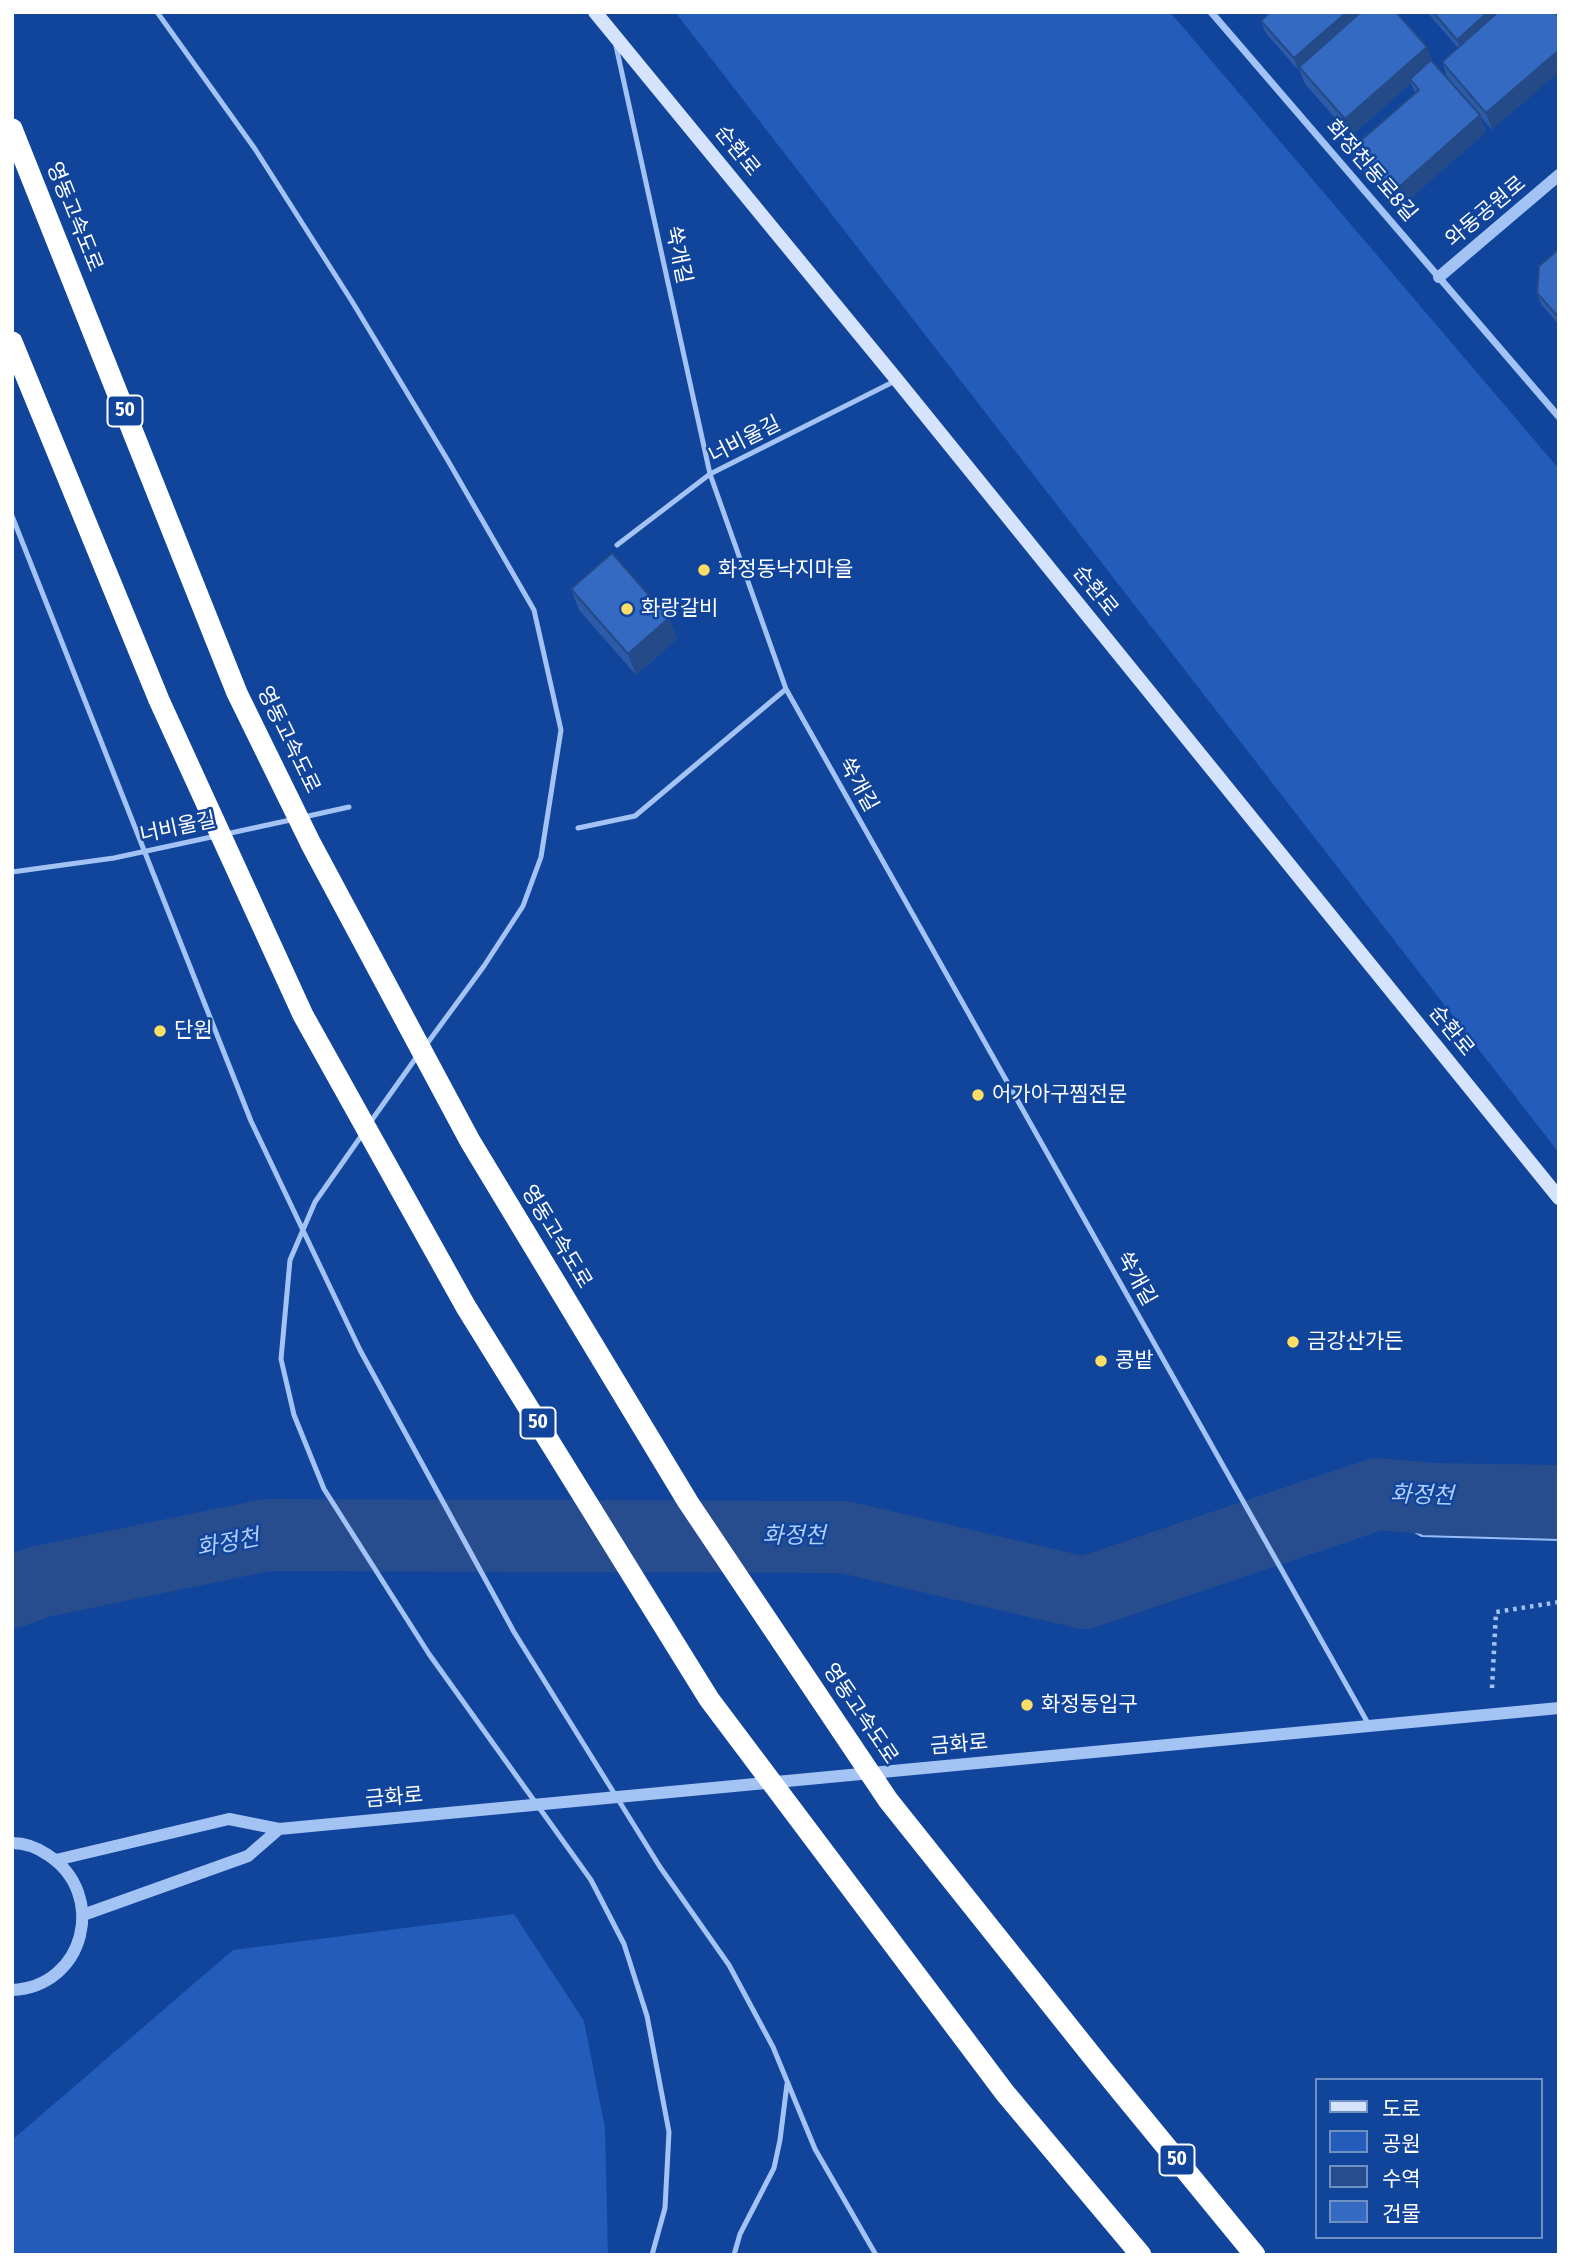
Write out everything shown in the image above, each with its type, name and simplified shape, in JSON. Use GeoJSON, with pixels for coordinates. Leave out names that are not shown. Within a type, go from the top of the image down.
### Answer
{"type":"FeatureCollection","features":[{"type":"Feature","properties":{"kind":"highway","name":"영동고속도로"},"geometry":{"type":"LineString","coordinates":[[12,129],[237,693],[311,844],[470,1141],[688,1502],[888,1800],[1255,2255]]}},
{"type":"Feature","properties":{"kind":"highway","name":"50"},"geometry":{"type":"LineString","coordinates":[[12,342],[159,700],[303,1015],[466,1307],[709,1699],[1005,2093],[1141,2255]]}},
{"type":"Feature","properties":{"kind":"main road","name":"순환로"},"geometry":{"type":"LineString","coordinates":[[595,12],[897,380],[1559,1198]]}},
{"type":"Feature","properties":{"kind":"street","name":"화정천동로8길"},"geometry":{"type":"LineString","coordinates":[[1211,12],[1559,417]]}},
{"type":"Feature","properties":{"kind":"street","name":"와동공원로"},"geometry":{"type":"LineString","coordinates":[[1438,278],[1559,175]]}},
{"type":"Feature","properties":{"kind":"street","name":"금화로"},"geometry":{"type":"LineString","coordinates":[[56,1860],[229,1819],[279,1829],[1559,1708]]}},
{"type":"Feature","properties":{"kind":"street"},"geometry":{"type":"LineString","coordinates":[[83,1915],[248,1856],[279,1829]]}},
{"type":"Feature","properties":{"kind":"street"},"geometry":{"type":"LineString","coordinates":[[12,1843],[39,1849],[56,1860],[70,1876],[80,1894],[83,1915],[81,1936],[72,1956],[59,1972],[41,1983],[17,1989],[12,2001]]}},
{"type":"Feature","properties":{"kind":"lane"},"geometry":{"type":"LineString","coordinates":[[157,12],[255,149],[353,303],[454,470],[534,610],[561,730],[541,857],[523,906],[484,966],[315,1202],[290,1260],[281,1359],[294,1415],[324,1489],[429,1654],[591,1880],[624,1944],[647,2016],[669,2132],[666,2208],[652,2255]]}},
{"type":"Feature","properties":{"kind":"lane","name":"쑥개길"},"geometry":{"type":"LineString","coordinates":[[614,34],[710,474],[786,689],[1369,1725]]}},
{"type":"Feature","properties":{"kind":"lane","name":"너비울길"},"geometry":{"type":"LineString","coordinates":[[617,545],[710,474],[897,380]]}},
{"type":"Feature","properties":{"kind":"lane"},"geometry":{"type":"LineString","coordinates":[[12,516],[251,1121],[360,1350],[514,1633],[660,1867],[729,1965],[773,2047],[815,2149],[876,2255]]}},
{"type":"Feature","properties":{"kind":"lane"},"geometry":{"type":"LineString","coordinates":[[578,828],[635,816],[786,689]]}},
{"type":"Feature","properties":{"kind":"lane","name":"너비울길"},"geometry":{"type":"LineString","coordinates":[[12,872],[114,858],[349,807]]}},
{"type":"Feature","properties":{"kind":"lane"},"geometry":{"type":"LineString","coordinates":[[734,2255],[740,2234],[774,2168],[787,2081]]}},
{"type":"Feature","properties":{"kind":"path"},"geometry":{"type":"LineString","coordinates":[[1491,1714],[1496,1612],[1559,1602]]}},
{"type":"Feature","properties":{"kind":"green space"},"geometry":{"type":"Polygon","coordinates":[[[675,12],[1170,12],[1559,469],[1559,1153],[675,12]]]}},
{"type":"Feature","properties":{"kind":"green space"},"geometry":{"type":"Polygon","coordinates":[[[514,1914],[584,2021],[605,2128],[608,2255],[12,2255],[12,2140],[233,1950],[514,1914]]]}},
{"type":"Feature","properties":{"kind":"water"},"geometry":{"type":"Polygon","coordinates":[[[1364,1487],[1559,1489],[1559,1540],[1422,1536],[1383,1515],[1289,1537],[1276,1522],[1364,1487]]]}},
{"type":"Feature","properties":{"kind":"building"},"geometry":{"type":"Polygon","coordinates":[[[1270,12],[1347,12],[1294,58],[1261,21],[1270,12]]]}},
{"type":"Feature","properties":{"kind":"building"},"geometry":{"type":"Polygon","coordinates":[[[1361,12],[1396,12],[1427,47],[1345,119],[1299,67],[1361,12]]]}},
{"type":"Feature","properties":{"kind":"building"},"geometry":{"type":"Polygon","coordinates":[[[1433,12],[1488,12],[1457,40],[1433,12]]]}},
{"type":"Feature","properties":{"kind":"building"},"geometry":{"type":"Polygon","coordinates":[[[1498,12],[1554,12],[1559,17],[1559,50],[1486,113],[1442,62],[1498,12]]]}},
{"type":"Feature","properties":{"kind":"building"},"geometry":{"type":"Polygon","coordinates":[[[1431,60],[1480,115],[1391,194],[1351,149],[1419,90],[1410,79],[1431,60]]]}},
{"type":"Feature","properties":{"kind":"building"},"geometry":{"type":"Polygon","coordinates":[[[1559,249],[1559,318],[1537,293],[1539,266],[1559,249]]]}},
{"type":"Feature","properties":{"kind":"building"},"geometry":{"type":"Polygon","coordinates":[[[612,553],[669,618],[628,654],[571,589],[612,553]]]}},
{"type":"Feature","properties":{"kind":"waterway","name":"화정천"},"geometry":{"type":"LineString","coordinates":[[12,1592],[39,1582],[267,1535],[844,1537],[1084,1593],[1377,1494],[1436,1499],[1559,1501]]}},
{"type":"Feature","properties":{"kind":"place","name":"화정동낙지마을"},"geometry":{"type":"Point","coordinates":[704,570]}},
{"type":"Feature","properties":{"kind":"place","name":"화랑갈비"},"geometry":{"type":"Point","coordinates":[627,609]}},
{"type":"Feature","properties":{"kind":"place","name":"단원"},"geometry":{"type":"Point","coordinates":[160,1031]}},
{"type":"Feature","properties":{"kind":"place","name":"어가아구찜전문"},"geometry":{"type":"Point","coordinates":[978,1095]}},
{"type":"Feature","properties":{"kind":"place","name":"금강산가든"},"geometry":{"type":"Point","coordinates":[1293,1342]}},
{"type":"Feature","properties":{"kind":"place","name":"콩밭"},"geometry":{"type":"Point","coordinates":[1101,1361]}},
{"type":"Feature","properties":{"kind":"place","name":"화정동입구"},"geometry":{"type":"Point","coordinates":[1027,1705]}}]}
